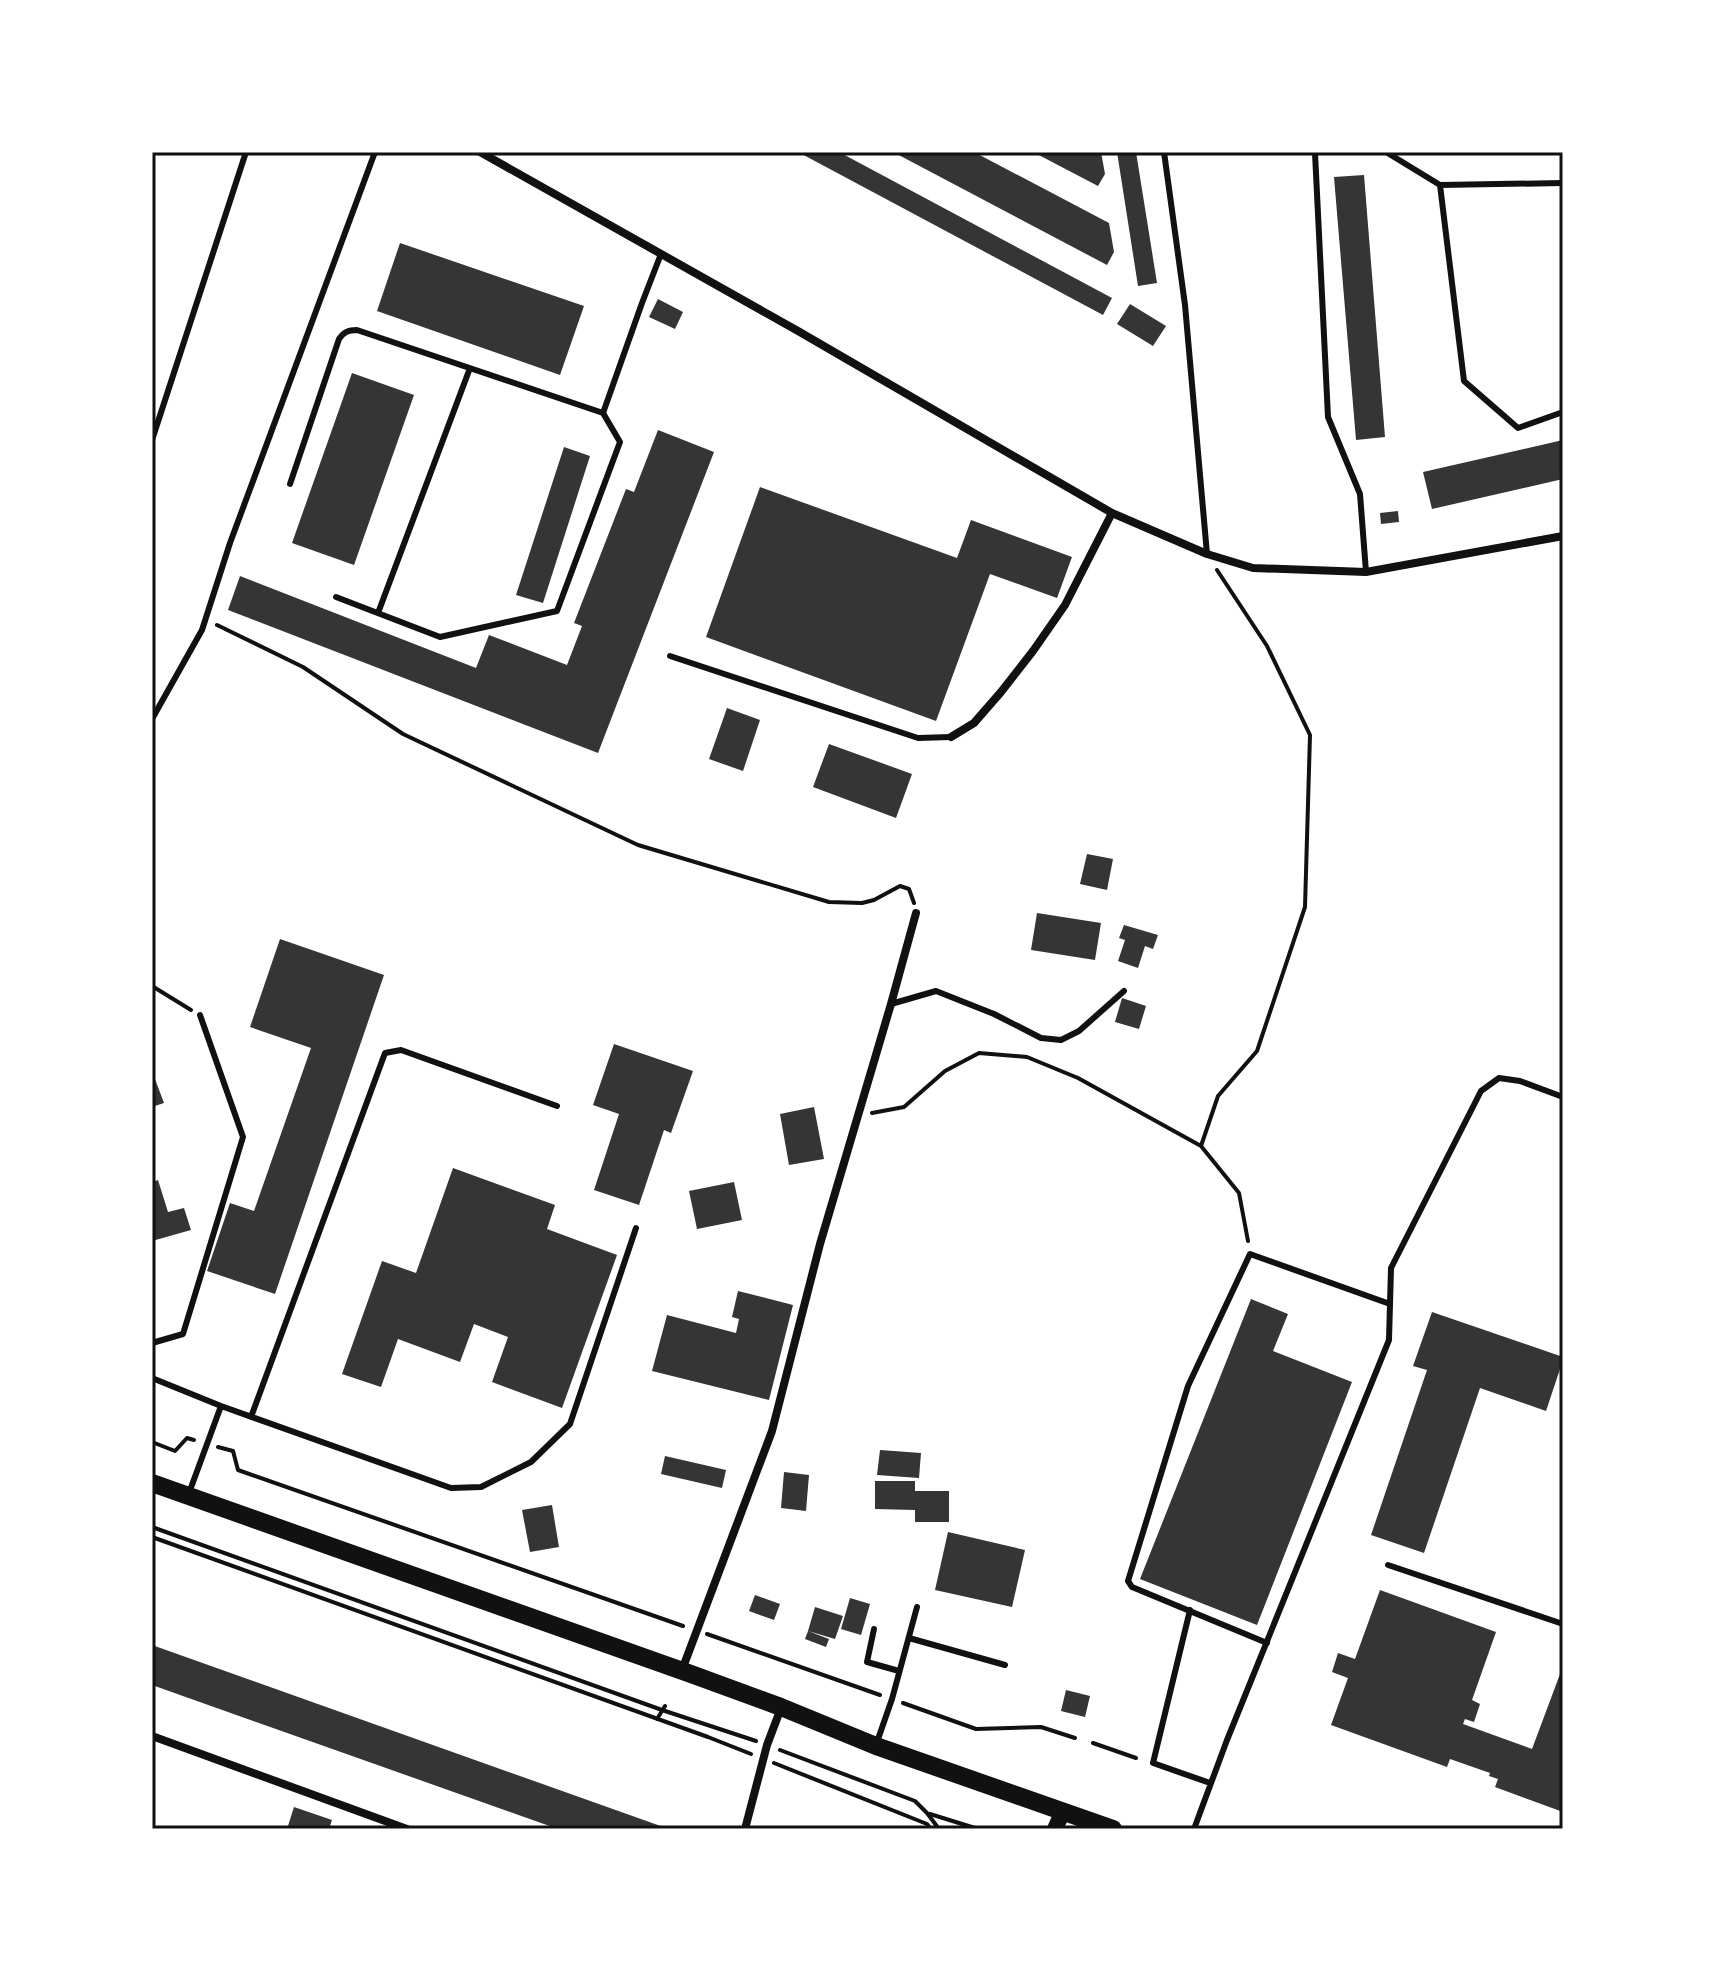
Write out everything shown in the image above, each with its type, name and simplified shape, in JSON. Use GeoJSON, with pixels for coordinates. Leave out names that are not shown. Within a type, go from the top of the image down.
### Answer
{"type":"FeatureCollection","features":[{"type":"Feature","properties":{"kind":"main road"},"geometry":{"type":"LineString","coordinates":[[152,1483],[682,1671],[876,1746],[1113,1829]]}},
{"type":"Feature","properties":{"kind":"main road"},"geometry":{"type":"LineString","coordinates":[[1055,1829],[1063,1811]]}},
{"type":"Feature","properties":{"kind":"street"},"geometry":{"type":"LineString","coordinates":[[480,152],[1112,513],[1207,554],[1253,568],[1366,572],[1563,536]]}},
{"type":"Feature","properties":{"kind":"street"},"geometry":{"type":"LineString","coordinates":[[951,737],[974,723],[1033,651],[1065,605],[1112,513]]}},
{"type":"Feature","properties":{"kind":"street"},"geometry":{"type":"LineString","coordinates":[[682,1671],[772,1431],[820,1244],[916,913]]}},
{"type":"Feature","properties":{"kind":"street"},"geometry":{"type":"LineString","coordinates":[[745,1829],[767,1745],[781,1707]]}},
{"type":"Feature","properties":{"kind":"street"},"geometry":{"type":"LineString","coordinates":[[152,1736],[407,1829]]}},
{"type":"Feature","properties":{"kind":"lane"},"geometry":{"type":"LineString","coordinates":[[152,440],[246,152]]}},
{"type":"Feature","properties":{"kind":"lane"},"geometry":{"type":"LineString","coordinates":[[152,719],[202,630],[230,543],[375,152]]}},
{"type":"Feature","properties":{"kind":"lane"},"geometry":{"type":"LineString","coordinates":[[1164,152],[1185,305],[1207,554]]}},
{"type":"Feature","properties":{"kind":"lane"},"geometry":{"type":"LineString","coordinates":[[1317,152],[1328,417],[1360,494],[1366,572]]}},
{"type":"Feature","properties":{"kind":"lane"},"geometry":{"type":"LineString","coordinates":[[1386,152],[1440,185],[1563,183]]}},
{"type":"Feature","properties":{"kind":"lane"},"geometry":{"type":"LineString","coordinates":[[1440,185],[1464,381],[1518,428],[1563,412]]}},
{"type":"Feature","properties":{"kind":"lane"},"geometry":{"type":"LineString","coordinates":[[603,413],[661,254]]}},
{"type":"Feature","properties":{"kind":"lane"},"geometry":{"type":"LineString","coordinates":[[290,484],[339,339],[350,330],[603,413],[620,442],[557,611],[440,637],[336,597]]}},
{"type":"Feature","properties":{"kind":"lane"},"geometry":{"type":"LineString","coordinates":[[378,613],[470,368]]}},
{"type":"Feature","properties":{"kind":"lane"},"geometry":{"type":"LineString","coordinates":[[670,656],[918,738],[951,737]]}},
{"type":"Feature","properties":{"kind":"lane"},"geometry":{"type":"LineString","coordinates":[[891,1004],[936,991],[994,1014],[1041,1038],[1061,1040],[1079,1031],[1124,991]]}},
{"type":"Feature","properties":{"kind":"lane"},"geometry":{"type":"LineString","coordinates":[[152,1343],[183,1334],[243,1137],[200,1015]]}},
{"type":"Feature","properties":{"kind":"lane"},"geometry":{"type":"LineString","coordinates":[[251,1417],[385,1053],[401,1050],[557,1106]]}},
{"type":"Feature","properties":{"kind":"lane"},"geometry":{"type":"LineString","coordinates":[[1194,1829],[1389,1340],[1391,1268],[1481,1091],[1499,1078],[1520,1081],[1563,1097]]}},
{"type":"Feature","properties":{"kind":"lane"},"geometry":{"type":"LineString","coordinates":[[152,1378],[221,1406],[451,1488],[481,1487],[531,1462],[570,1424],[636,1228]]}},
{"type":"Feature","properties":{"kind":"lane"},"geometry":{"type":"LineString","coordinates":[[1267,1643],[1132,1587],[1128,1581],[1188,1386],[1250,1254],[1390,1304]]}},
{"type":"Feature","properties":{"kind":"lane"},"geometry":{"type":"LineString","coordinates":[[188,1496],[221,1406]]}},
{"type":"Feature","properties":{"kind":"lane"},"geometry":{"type":"LineString","coordinates":[[1388,1565],[1563,1624]]}},
{"type":"Feature","properties":{"kind":"lane"},"geometry":{"type":"LineString","coordinates":[[876,1746],[917,1607]]}},
{"type":"Feature","properties":{"kind":"lane"},"geometry":{"type":"LineString","coordinates":[[1190,1610],[1153,1763],[1210,1783]]}},
{"type":"Feature","properties":{"kind":"lane"},"geometry":{"type":"LineString","coordinates":[[874,1629],[867,1662],[899,1671]]}},
{"type":"Feature","properties":{"kind":"lane"},"geometry":{"type":"LineString","coordinates":[[909,1638],[1005,1665]]}},
{"type":"Feature","properties":{"kind":"path"},"geometry":{"type":"LineString","coordinates":[[1201,1146],[1218,1096],[1257,1051],[1305,907],[1310,735],[1267,646],[1207,554]]}},
{"type":"Feature","properties":{"kind":"path"},"geometry":{"type":"LineString","coordinates":[[205,619],[303,667],[403,734],[638,845],[829,902],[862,903],[905,886],[909,889],[916,913]]}},
{"type":"Feature","properties":{"kind":"path"},"geometry":{"type":"LineString","coordinates":[[152,986],[200,1015]]}},
{"type":"Feature","properties":{"kind":"path"},"geometry":{"type":"LineString","coordinates":[[858,1115],[904,1107],[945,1071],[979,1053],[1027,1057],[1078,1078],[1201,1146],[1239,1193],[1250,1254]]}},
{"type":"Feature","properties":{"kind":"path"},"geometry":{"type":"LineString","coordinates":[[152,1442],[175,1451],[187,1438],[233,1451],[238,1470],[976,1729],[1041,1727],[1075,1738]]}},
{"type":"Feature","properties":{"kind":"path"},"geometry":{"type":"LineString","coordinates":[[152,1527],[664,1708],[915,1801],[939,1829]]}},
{"type":"Feature","properties":{"kind":"path"},"geometry":{"type":"LineString","coordinates":[[152,1537],[708,1737],[927,1824],[931,1829]]}},
{"type":"Feature","properties":{"kind":"path"},"geometry":{"type":"LineString","coordinates":[[657,1719],[664,1708]]}},
{"type":"Feature","properties":{"kind":"path"},"geometry":{"type":"LineString","coordinates":[[1093,1743],[1136,1758]]}},
{"type":"Feature","properties":{"kind":"path"},"geometry":{"type":"LineString","coordinates":[[927,1813],[975,1828]]}},
{"type":"Feature","properties":{"kind":"building"},"geometry":{"type":"Polygon","coordinates":[[[798,152],[839,152],[1112,298],[1103,315],[798,152]]]}},
{"type":"Feature","properties":{"kind":"building"},"geometry":{"type":"Polygon","coordinates":[[[893,152],[974,152],[1109,223],[1114,252],[1107,265],[893,152]]]}},
{"type":"Feature","properties":{"kind":"building"},"geometry":{"type":"Polygon","coordinates":[[[1033,152],[1101,152],[1105,174],[1098,186],[1033,152]]]}},
{"type":"Feature","properties":{"kind":"building"},"geometry":{"type":"Polygon","coordinates":[[[1117,152],[1136,152],[1157,283],[1138,286],[1117,152]]]}},
{"type":"Feature","properties":{"kind":"building"},"geometry":{"type":"Polygon","coordinates":[[[1364,175],[1385,437],[1356,440],[1334,177],[1364,175]]]}},
{"type":"Feature","properties":{"kind":"building"},"geometry":{"type":"Polygon","coordinates":[[[400,243],[584,306],[560,375],[377,311],[400,243]]]}},
{"type":"Feature","properties":{"kind":"building"},"geometry":{"type":"Polygon","coordinates":[[[658,299],[683,312],[675,329],[649,317],[658,299]]]}},
{"type":"Feature","properties":{"kind":"building"},"geometry":{"type":"Polygon","coordinates":[[[1130,304],[1166,326],[1153,346],[1117,324],[1130,304]]]}},
{"type":"Feature","properties":{"kind":"building"},"geometry":{"type":"Polygon","coordinates":[[[352,373],[414,395],[354,565],[292,543],[352,373]]]}},
{"type":"Feature","properties":{"kind":"building"},"geometry":{"type":"Polygon","coordinates":[[[658,430],[714,452],[598,753],[228,610],[240,576],[476,668],[489,635],[567,665],[582,626],[574,623],[626,489],[634,492],[658,430]]]}},
{"type":"Feature","properties":{"kind":"building"},"geometry":{"type":"Polygon","coordinates":[[[1563,440],[1563,479],[1432,509],[1423,472],[1563,440]]]}},
{"type":"Feature","properties":{"kind":"building"},"geometry":{"type":"Polygon","coordinates":[[[564,447],[590,456],[543,603],[516,595],[564,447]]]}},
{"type":"Feature","properties":{"kind":"building"},"geometry":{"type":"Polygon","coordinates":[[[760,487],[957,558],[971,520],[1072,557],[1057,598],[990,574],[936,721],[706,637],[760,487]]]}},
{"type":"Feature","properties":{"kind":"building"},"geometry":{"type":"Polygon","coordinates":[[[1398,511],[1399,522],[1381,524],[1380,513],[1398,511]]]}},
{"type":"Feature","properties":{"kind":"building"},"geometry":{"type":"Polygon","coordinates":[[[727,708],[760,720],[743,771],[709,759],[727,708]]]}},
{"type":"Feature","properties":{"kind":"building"},"geometry":{"type":"Polygon","coordinates":[[[829,744],[912,774],[896,818],[813,787],[829,744]]]}},
{"type":"Feature","properties":{"kind":"building"},"geometry":{"type":"Polygon","coordinates":[[[1087,854],[1113,859],[1107,890],[1080,884],[1087,854]]]}},
{"type":"Feature","properties":{"kind":"building"},"geometry":{"type":"Polygon","coordinates":[[[1037,913],[1101,923],[1095,960],[1031,950],[1037,913]]]}},
{"type":"Feature","properties":{"kind":"building"},"geometry":{"type":"Polygon","coordinates":[[[1124,925],[1158,935],[1153,949],[1145,946],[1138,968],[1118,961],[1125,940],[1119,938],[1124,925]]]}},
{"type":"Feature","properties":{"kind":"building"},"geometry":{"type":"Polygon","coordinates":[[[280,939],[384,975],[275,1294],[207,1271],[230,1203],[254,1211],[311,1048],[250,1027],[280,939]]]}},
{"type":"Feature","properties":{"kind":"building"},"geometry":{"type":"Polygon","coordinates":[[[1122,998],[1146,1006],[1139,1029],[1115,1022],[1122,998]]]}},
{"type":"Feature","properties":{"kind":"building"},"geometry":{"type":"Polygon","coordinates":[[[614,1044],[693,1071],[671,1133],[664,1130],[639,1205],[594,1190],[619,1114],[593,1105],[614,1044]]]}},
{"type":"Feature","properties":{"kind":"building"},"geometry":{"type":"Polygon","coordinates":[[[152,1071],[164,1103],[152,1107],[152,1071]]]}},
{"type":"Feature","properties":{"kind":"building"},"geometry":{"type":"Polygon","coordinates":[[[814,1107],[824,1159],[789,1165],[780,1114],[814,1107]]]}},
{"type":"Feature","properties":{"kind":"building"},"geometry":{"type":"Polygon","coordinates":[[[453,1168],[555,1205],[547,1229],[617,1255],[562,1408],[492,1382],[508,1337],[474,1324],[460,1362],[398,1339],[381,1387],[342,1374],[382,1261],[416,1273],[453,1168]]]}},
{"type":"Feature","properties":{"kind":"building"},"geometry":{"type":"Polygon","coordinates":[[[158,1180],[168,1212],[184,1208],[191,1230],[152,1241],[152,1182],[158,1180]]]}},
{"type":"Feature","properties":{"kind":"building"},"geometry":{"type":"Polygon","coordinates":[[[734,1182],[742,1220],[697,1229],[689,1191],[734,1182]]]}},
{"type":"Feature","properties":{"kind":"building"},"geometry":{"type":"Polygon","coordinates":[[[738,1291],[793,1305],[769,1400],[652,1371],[667,1315],[736,1333],[739,1319],[732,1317],[738,1291]]]}},
{"type":"Feature","properties":{"kind":"building"},"geometry":{"type":"Polygon","coordinates":[[[1251,1299],[1288,1314],[1273,1351],[1352,1382],[1257,1625],[1140,1579],[1251,1299]]]}},
{"type":"Feature","properties":{"kind":"building"},"geometry":{"type":"Polygon","coordinates":[[[1432,1312],[1563,1357],[1563,1360],[1546,1411],[1480,1388],[1424,1553],[1371,1535],[1427,1370],[1413,1366],[1432,1312]]]}},
{"type":"Feature","properties":{"kind":"building"},"geometry":{"type":"Polygon","coordinates":[[[880,1450],[921,1453],[919,1478],[877,1475],[880,1450]]]}},
{"type":"Feature","properties":{"kind":"building"},"geometry":{"type":"Polygon","coordinates":[[[665,1456],[726,1470],[722,1488],[661,1474],[665,1456]]]}},
{"type":"Feature","properties":{"kind":"building"},"geometry":{"type":"Polygon","coordinates":[[[784,1472],[809,1475],[806,1511],[781,1508],[784,1472]]]}},
{"type":"Feature","properties":{"kind":"building"},"geometry":{"type":"Polygon","coordinates":[[[875,1481],[915,1481],[915,1491],[949,1491],[949,1522],[915,1522],[915,1510],[875,1509],[875,1481]]]}},
{"type":"Feature","properties":{"kind":"building"},"geometry":{"type":"Polygon","coordinates":[[[552,1505],[559,1547],[530,1552],[522,1510],[552,1505]]]}},
{"type":"Feature","properties":{"kind":"building"},"geometry":{"type":"Polygon","coordinates":[[[948,1532],[1025,1550],[1012,1607],[935,1590],[948,1532]]]}},
{"type":"Feature","properties":{"kind":"building"},"geometry":{"type":"Polygon","coordinates":[[[1380,1590],[1496,1632],[1472,1700],[1480,1704],[1474,1722],[1465,1719],[1463,1724],[1532,1749],[1563,1666],[1563,1812],[1495,1787],[1498,1779],[1489,1776],[1490,1773],[1450,1759],[1447,1767],[1331,1725],[1348,1678],[1332,1672],[1338,1653],[1355,1659],[1380,1590]]]}},
{"type":"Feature","properties":{"kind":"building"},"geometry":{"type":"Polygon","coordinates":[[[755,1595],[780,1604],[774,1620],[749,1611],[755,1595]]]}},
{"type":"Feature","properties":{"kind":"building"},"geometry":{"type":"Polygon","coordinates":[[[850,1598],[870,1604],[861,1635],[841,1629],[850,1598]]]}},
{"type":"Feature","properties":{"kind":"building"},"geometry":{"type":"Polygon","coordinates":[[[815,1607],[843,1616],[835,1639],[808,1631],[815,1607]]]}},
{"type":"Feature","properties":{"kind":"building"},"geometry":{"type":"Polygon","coordinates":[[[808,1631],[829,1639],[826,1647],[805,1639],[808,1631]]]}},
{"type":"Feature","properties":{"kind":"building"},"geometry":{"type":"Polygon","coordinates":[[[152,1645],[669,1829],[558,1829],[152,1685],[152,1645]]]}},
{"type":"Feature","properties":{"kind":"building"},"geometry":{"type":"Polygon","coordinates":[[[1066,1690],[1090,1696],[1085,1717],[1061,1711],[1066,1690]]]}},
{"type":"Feature","properties":{"kind":"building"},"geometry":{"type":"Polygon","coordinates":[[[294,1807],[332,1820],[329,1829],[287,1829],[294,1807]]]}}]}
